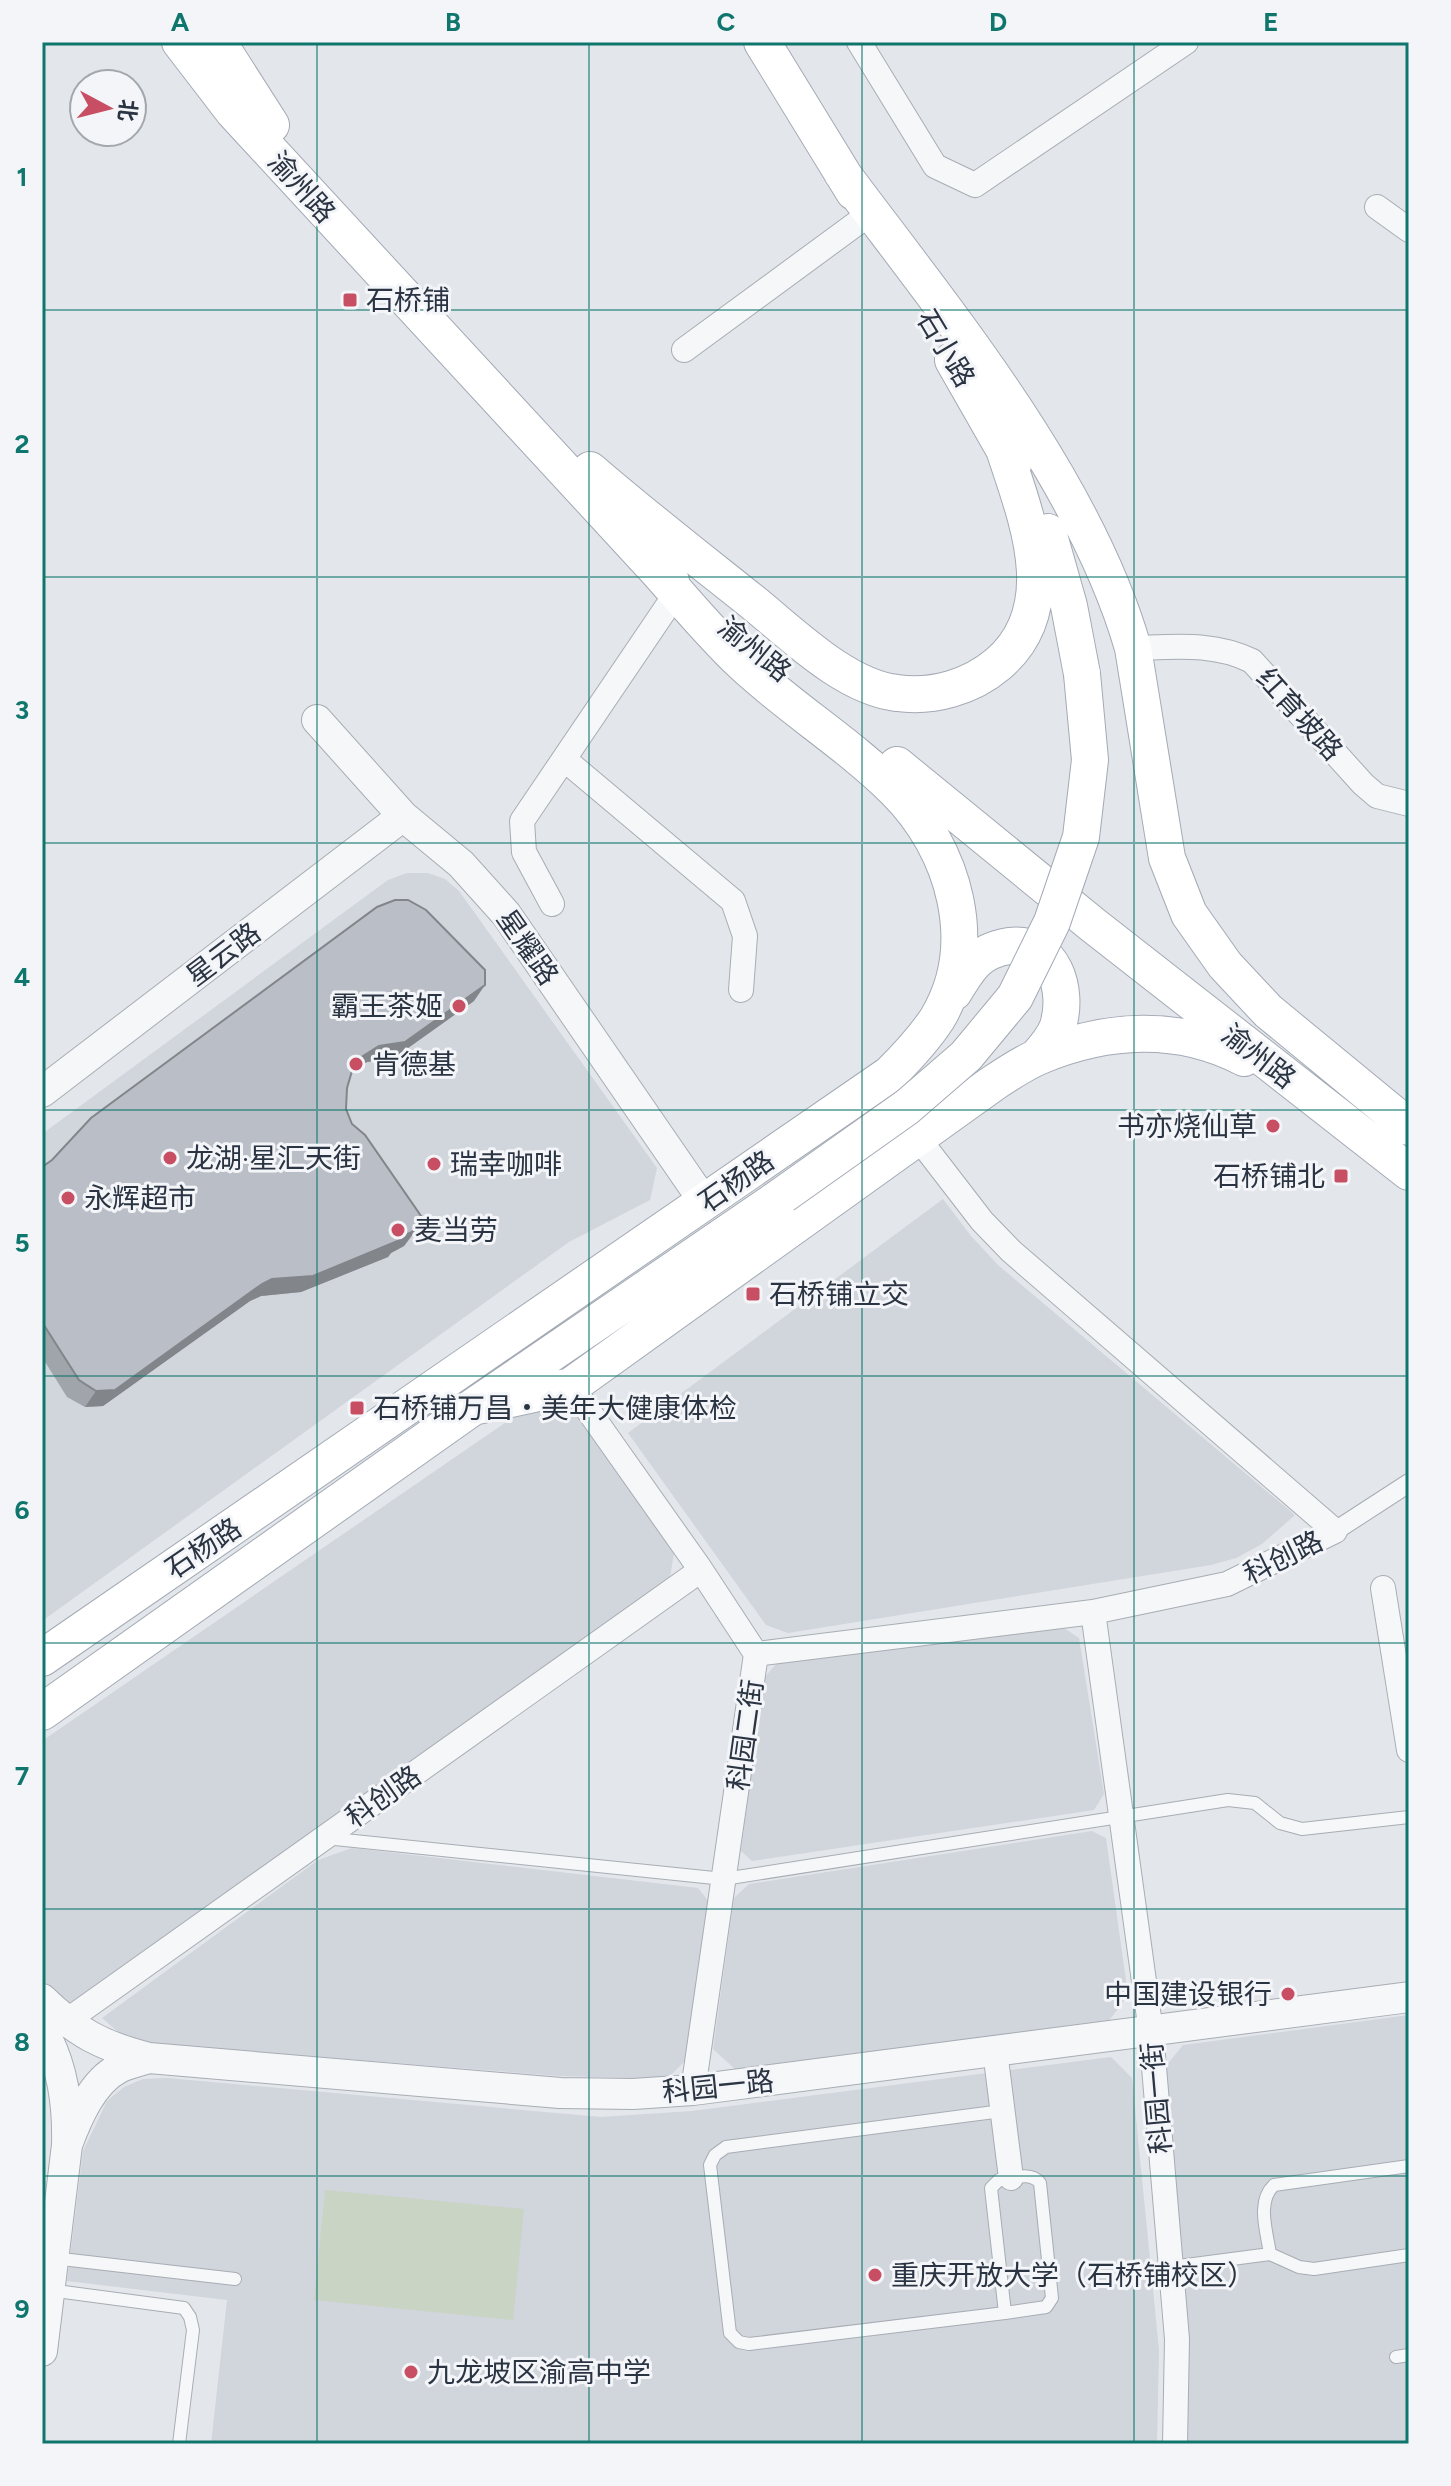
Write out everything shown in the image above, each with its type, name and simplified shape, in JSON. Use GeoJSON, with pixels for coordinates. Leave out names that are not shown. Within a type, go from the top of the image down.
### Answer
{"type":"FeatureCollection","features":[{"type":"Feature","properties":{"kind":"main road","name":"渝州路"},"geometry":{"type":"LineString","coordinates":[[180,42],[233,111],[652,565],[1093,925],[1409,1172]]}},
{"type":"Feature","properties":{"kind":"main road"},"geometry":{"type":"LineString","coordinates":[[218,42],[345,235]]}},
{"type":"Feature","properties":{"kind":"main road","name":"石小路"},"geometry":{"type":"LineString","coordinates":[[762,42],[1002,443],[1048,532],[1069,606],[1082,674]]}},
{"type":"Feature","properties":{"kind":"main road","name":"渝州路"},"geometry":{"type":"LineString","coordinates":[[842,173],[944,308],[1025,426],[1101,560],[1133,648],[1167,858],[1189,914],[1225,965],[1268,1011],[1409,1127]]}},
{"type":"Feature","properties":{"kind":"main road"},"geometry":{"type":"LineString","coordinates":[[461,360],[675,542],[810,649],[863,683],[895,693],[926,694],[982,678],[1006,657],[1023,632],[1033,603],[1036,567],[1030,531],[1002,443]]}},
{"type":"Feature","properties":{"kind":"main road","name":"石杨路"},"geometry":{"type":"LineString","coordinates":[[42,1658],[890,1074],[938,1018],[959,954],[959,924],[954,890],[932,835],[896,791],[742,663],[652,565]]}},
{"type":"Feature","properties":{"kind":"main road","name":"石杨路"},"geometry":{"type":"LineString","coordinates":[[42,1712],[473,1407],[783,1195],[919,1097],[966,1056],[1015,997],[1052,922],[1081,837],[1090,760],[1082,674]]}},
{"type":"Feature","properties":{"kind":"main road"},"geometry":{"type":"LineString","coordinates":[[938,1018],[976,961],[1000,947],[1028,947],[1053,964],[1062,994],[1058,1025],[1052,1039],[1037,1057]]}},
{"type":"Feature","properties":{"kind":"main road"},"geometry":{"type":"LineString","coordinates":[[473,1407],[571,1386],[992,1084],[1037,1057],[1077,1042],[1121,1033],[1169,1034],[1223,1047],[1299,1087]]}},
{"type":"Feature","properties":{"kind":"street"},"geometry":{"type":"LineString","coordinates":[[859,42],[935,166],[975,185],[1186,42]]}},
{"type":"Feature","properties":{"kind":"street"},"geometry":{"type":"LineString","coordinates":[[1377,207],[1409,230]]}},
{"type":"Feature","properties":{"kind":"street"},"geometry":{"type":"LineString","coordinates":[[684,350],[868,215]]}},
{"type":"Feature","properties":{"kind":"street"},"geometry":{"type":"LineString","coordinates":[[552,904],[524,852],[522,821],[677,592]]}},
{"type":"Feature","properties":{"kind":"street","name":"红育坡路"},"geometry":{"type":"LineString","coordinates":[[1133,648],[1211,647],[1252,661],[1363,784],[1377,796],[1409,804]]}},
{"type":"Feature","properties":{"kind":"street","name":"星耀路"},"geometry":{"type":"LineString","coordinates":[[317,720],[403,816],[461,864],[506,914],[705,1203]]}},
{"type":"Feature","properties":{"kind":"street"},"geometry":{"type":"LineString","coordinates":[[564,759],[733,901],[745,936],[741,990]]}},
{"type":"Feature","properties":{"kind":"street","name":"星云路"},"geometry":{"type":"LineString","coordinates":[[42,1092],[403,816]]}},
{"type":"Feature","properties":{"kind":"street","name":"科创路"},"geometry":{"type":"LineString","coordinates":[[756,1654],[1093,1612],[1227,1584],[1335,1531],[1011,1251],[982,1221],[918,1138]]}},
{"type":"Feature","properties":{"kind":"street","name":"科园二街"},"geometry":{"type":"LineString","coordinates":[[571,1386],[701,1570],[756,1654],[693,2090]]}},
{"type":"Feature","properties":{"kind":"street"},"geometry":{"type":"LineString","coordinates":[[1335,1531],[1409,1483]]}},
{"type":"Feature","properties":{"kind":"street","name":"科创路"},"geometry":{"type":"LineString","coordinates":[[54,2026],[701,1570]]}},
{"type":"Feature","properties":{"kind":"street"},"geometry":{"type":"LineString","coordinates":[[1383,1588],[1405,1700],[1409,1750]]}},
{"type":"Feature","properties":{"kind":"street","name":"科园一街"},"geometry":{"type":"LineString","coordinates":[[1093,1612],[1151,2032],[1177,2339],[1175,2444]]}},
{"type":"Feature","properties":{"kind":"street","name":"科园一路"},"geometry":{"type":"LineString","coordinates":[[67,2145],[77,2118],[96,2088],[118,2068],[149,2058],[560,2093],[633,2094],[693,2090],[1409,1997]]}},
{"type":"Feature","properties":{"kind":"street"},"geometry":{"type":"LineString","coordinates":[[42,1999],[54,2026],[67,2111],[67,2145],[42,2351]]}},
{"type":"Feature","properties":{"kind":"street"},"geometry":{"type":"LineString","coordinates":[[54,2026],[110,2048],[149,2058]]}},
{"type":"Feature","properties":{"kind":"street"},"geometry":{"type":"LineString","coordinates":[[995,2051],[1011,2178]]}},
{"type":"Feature","properties":{"kind":"lane"},"geometry":{"type":"LineString","coordinates":[[324,1838],[724,1879],[1228,1800],[1255,1803],[1280,1823],[1302,1829],[1409,1817]]}},
{"type":"Feature","properties":{"kind":"lane"},"geometry":{"type":"LineString","coordinates":[[1002,2111],[726,2147],[715,2155],[710,2165],[730,2333],[739,2342],[749,2344],[1005,2313],[1046,2307],[1052,2298],[1040,2183],[1030,2176],[999,2180],[991,2188],[1005,2313]]}},
{"type":"Feature","properties":{"kind":"lane"},"geometry":{"type":"LineString","coordinates":[[1270,2254],[1263,2201],[1274,2185],[1409,2166]]}},
{"type":"Feature","properties":{"kind":"lane"},"geometry":{"type":"LineString","coordinates":[[1171,2267],[1270,2254],[1299,2267],[1314,2269],[1409,2255]]}},
{"type":"Feature","properties":{"kind":"lane"},"geometry":{"type":"LineString","coordinates":[[53,2258],[235,2279]]}},
{"type":"Feature","properties":{"kind":"lane"},"geometry":{"type":"LineString","coordinates":[[49,2290],[184,2308],[193,2330],[179,2444]]}},
{"type":"Feature","properties":{"kind":"shaded area","name":"龙湖·星汇天街"},"geometry":{"type":"Polygon","coordinates":[[[407,873],[428,873],[445,879],[459,891],[657,1168],[650,1200],[569,1242],[42,1621],[42,1134],[388,880],[407,873]]]}},
{"type":"Feature","properties":{"kind":"shaded area"},"geometry":{"type":"Polygon","coordinates":[[[943,1199],[998,1265],[1295,1515],[1262,1544],[1236,1558],[1211,1565],[788,1633],[766,1625],[628,1433],[943,1199]]]}},
{"type":"Feature","properties":{"kind":"shaded area"},"geometry":{"type":"Polygon","coordinates":[[[569,1405],[674,1553],[670,1577],[70,2003],[50,1990],[42,1976],[42,1741],[515,1416],[569,1405]]]}},
{"type":"Feature","properties":{"kind":"shaded area"},"geometry":{"type":"Polygon","coordinates":[[[1064,1628],[1079,1638],[1104,1794],[1094,1810],[752,1861],[741,1851],[764,1678],[777,1663],[1064,1628]]]}},
{"type":"Feature","properties":{"kind":"shaded area"},"geometry":{"type":"Polygon","coordinates":[[[1092,1831],[1106,1838],[1128,1995],[1108,2022],[735,2069],[713,2049],[734,1898],[749,1884],[1092,1831]]]}},
{"type":"Feature","properties":{"kind":"shaded area"},"geometry":{"type":"Polygon","coordinates":[[[352,1848],[698,1888],[709,1902],[685,2061],[667,2079],[560,2076],[155,2044],[124,2037],[102,2018],[318,1860],[352,1848]]]}},
{"type":"Feature","properties":{"kind":"shaded area"},"geometry":{"type":"Polygon","coordinates":[[[1409,2015],[1409,2444],[1184,2444],[1162,2071],[1183,2045],[1409,2015]]]}},
{"type":"Feature","properties":{"kind":"shaded area"},"geometry":{"type":"Polygon","coordinates":[[[1111,2057],[1132,2078],[1159,2350],[1157,2444],[211,2444],[227,2300],[67,2281],[83,2151],[107,2101],[124,2087],[143,2079],[167,2078],[601,2117],[692,2111],[1111,2057]]]}},
{"type":"Feature","properties":{"kind":"green space"},"geometry":{"type":"Polygon","coordinates":[[[325,2190],[524,2209],[513,2320],[314,2300],[325,2190]]]}},
{"type":"Feature","properties":{"kind":"building","name":"龙湖·星汇天街"},"geometry":{"type":"Polygon","coordinates":[[[395,900],[408,900],[426,910],[485,970],[485,985],[405,1042],[379,1046],[363,1056],[352,1071],[347,1088],[346,1109],[352,1124],[365,1135],[421,1216],[416,1230],[400,1240],[313,1276],[272,1279],[262,1284],[115,1390],[96,1391],[79,1380],[42,1322],[42,1167],[91,1118],[377,907],[395,900]]]}},
{"type":"Feature","properties":{"kind":"place","name":"石桥铺"},"geometry":{"type":"Point","coordinates":[350,300]}},
{"type":"Feature","properties":{"kind":"place","name":"霸王茶姬"},"geometry":{"type":"Point","coordinates":[459,1006]}},
{"type":"Feature","properties":{"kind":"place","name":"肯德基"},"geometry":{"type":"Point","coordinates":[356,1064]}},
{"type":"Feature","properties":{"kind":"place","name":"书亦烧仙草"},"geometry":{"type":"Point","coordinates":[1273,1126]}},
{"type":"Feature","properties":{"kind":"place","name":"龙湖·星汇天街"},"geometry":{"type":"Point","coordinates":[170,1158]}},
{"type":"Feature","properties":{"kind":"place","name":"瑞幸咖啡"},"geometry":{"type":"Point","coordinates":[434,1164]}},
{"type":"Feature","properties":{"kind":"place","name":"石桥铺北"},"geometry":{"type":"Point","coordinates":[1341,1176]}},
{"type":"Feature","properties":{"kind":"place","name":"永辉超市"},"geometry":{"type":"Point","coordinates":[68,1198]}},
{"type":"Feature","properties":{"kind":"place","name":"麦当劳"},"geometry":{"type":"Point","coordinates":[398,1230]}},
{"type":"Feature","properties":{"kind":"place","name":"石桥铺立交"},"geometry":{"type":"Point","coordinates":[753,1294]}},
{"type":"Feature","properties":{"kind":"place","name":"石桥铺万昌‧美年大健康体检"},"geometry":{"type":"Point","coordinates":[357,1408]}},
{"type":"Feature","properties":{"kind":"place","name":"中国建设银行"},"geometry":{"type":"Point","coordinates":[1288,1994]}},
{"type":"Feature","properties":{"kind":"place","name":"重庆开放大学（石桥铺校区）"},"geometry":{"type":"Point","coordinates":[875,2275]}},
{"type":"Feature","properties":{"kind":"place","name":"九龙坡区渝高中学"},"geometry":{"type":"Point","coordinates":[411,2372]}}]}
